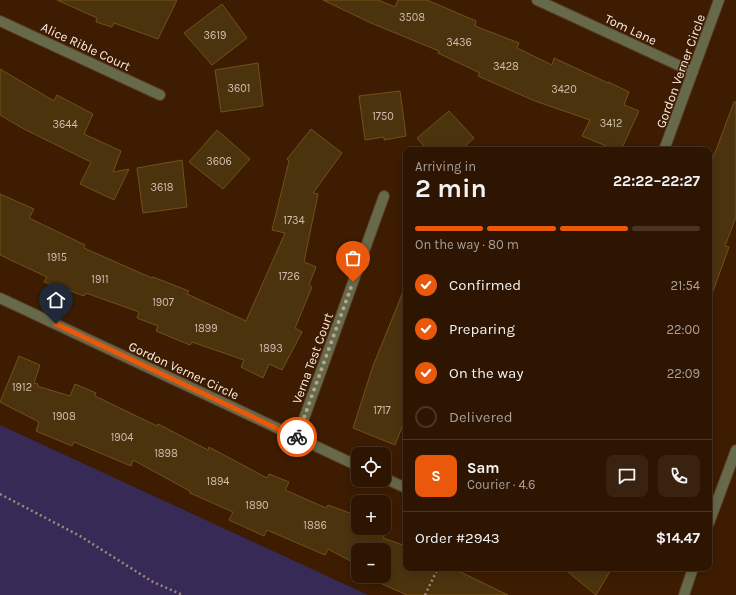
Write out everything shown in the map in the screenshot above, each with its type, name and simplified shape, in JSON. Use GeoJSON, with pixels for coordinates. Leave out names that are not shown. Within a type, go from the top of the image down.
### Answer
{"type":"FeatureCollection","features":[{"type":"Feature","properties":{"kind":"street","name":"Tom Lane"},"geometry":{"type":"LineString","coordinates":[[537,0],[693,72]]}},
{"type":"Feature","properties":{"kind":"street","name":"Gordon Verner Circle"},"geometry":{"type":"LineString","coordinates":[[665,147],[719,0]]}},
{"type":"Feature","properties":{"kind":"street","name":"Alice Rible Court"},"geometry":{"type":"LineString","coordinates":[[0,21],[160,95]]}},
{"type":"Feature","properties":{"kind":"street","name":"Verna Test Court"},"geometry":{"type":"LineString","coordinates":[[297,438],[384,196]]}},
{"type":"Feature","properties":{"kind":"street","name":"Gordon Verner Circle"},"geometry":{"type":"LineString","coordinates":[[0,298],[351,463]]}},
{"type":"Feature","properties":{"kind":"street"},"geometry":{"type":"LineString","coordinates":[[712,515],[736,450]]}},
{"type":"Feature","properties":{"kind":"street"},"geometry":{"type":"LineString","coordinates":[[391,481],[403,487]]}},
{"type":"Feature","properties":{"kind":"street"},"geometry":{"type":"LineString","coordinates":[[684,595],[691,571]]}},
{"type":"Feature","properties":{"kind":"path"},"geometry":{"type":"LineString","coordinates":[[0,494],[80,536],[153,582],[182,595]]}},
{"type":"Feature","properties":{"kind":"path"},"geometry":{"type":"LineString","coordinates":[[425,595],[437,571]]}},
{"type":"Feature","properties":{"kind":"shaded area"},"geometry":{"type":"Polygon","coordinates":[[[0,425],[368,595],[0,595],[0,425]]]}},
{"type":"Feature","properties":{"kind":"building"},"geometry":{"type":"Polygon","coordinates":[[[57,0],[177,0],[158,39],[114,23],[112,27],[96,22],[97,18],[57,0]]]}},
{"type":"Feature","properties":{"kind":"building"},"geometry":{"type":"Polygon","coordinates":[[[323,0],[378,0],[395,7],[398,0],[427,0],[476,21],[475,26],[519,43],[517,48],[552,65],[554,58],[629,92],[624,105],[639,111],[622,147],[609,147],[582,136],[590,120],[535,101],[478,76],[480,73],[438,53],[439,51],[371,23],[323,0]]]}},
{"type":"Feature","properties":{"kind":"building"},"geometry":{"type":"Polygon","coordinates":[[[222,4],[247,38],[212,65],[184,33],[222,4]]]}},
{"type":"Feature","properties":{"kind":"building"},"geometry":{"type":"Polygon","coordinates":[[[258,63],[263,106],[221,112],[215,70],[258,63]]]}},
{"type":"Feature","properties":{"kind":"building"},"geometry":{"type":"Polygon","coordinates":[[[0,69],[54,101],[57,95],[93,114],[84,134],[121,151],[113,172],[129,169],[114,200],[80,184],[91,162],[24,129],[0,115],[0,69]]]}},
{"type":"Feature","properties":{"kind":"building"},"geometry":{"type":"Polygon","coordinates":[[[400,91],[406,136],[384,140],[384,137],[365,140],[359,96],[400,91]]]}},
{"type":"Feature","properties":{"kind":"building"},"geometry":{"type":"Polygon","coordinates":[[[734,102],[736,102],[736,217],[725,246],[729,247],[712,294],[712,161],[734,102]]]}},
{"type":"Feature","properties":{"kind":"building"},"geometry":{"type":"Polygon","coordinates":[[[449,111],[474,138],[464,147],[424,147],[417,138],[449,111]]]}},
{"type":"Feature","properties":{"kind":"building"},"geometry":{"type":"Polygon","coordinates":[[[311,129],[342,153],[313,193],[318,194],[304,262],[316,267],[309,285],[312,287],[295,328],[302,332],[282,370],[269,364],[263,378],[241,367],[244,360],[192,342],[190,345],[156,331],[158,326],[137,318],[139,312],[86,293],[84,296],[44,282],[47,277],[0,255],[0,194],[34,209],[29,218],[85,245],[84,248],[152,278],[153,277],[189,291],[187,294],[246,321],[285,233],[272,230],[289,161],[287,159],[311,129]]]}},
{"type":"Feature","properties":{"kind":"building"},"geometry":{"type":"Polygon","coordinates":[[[217,130],[250,159],[223,189],[189,162],[217,130]]]}},
{"type":"Feature","properties":{"kind":"building"},"geometry":{"type":"Polygon","coordinates":[[[182,160],[187,207],[143,213],[137,168],[182,160]]]}},
{"type":"Feature","properties":{"kind":"building"},"geometry":{"type":"Polygon","coordinates":[[[403,292],[403,425],[395,445],[353,428],[373,366],[403,292]]]}},
{"type":"Feature","properties":{"kind":"building"},"geometry":{"type":"Polygon","coordinates":[[[19,356],[40,365],[34,383],[38,384],[37,386],[70,396],[75,384],[96,393],[95,396],[157,426],[158,424],[208,450],[209,447],[267,478],[269,474],[289,482],[285,490],[326,508],[328,505],[351,513],[351,535],[384,535],[383,538],[403,545],[403,571],[458,571],[508,595],[407,595],[382,584],[391,583],[391,543],[351,543],[351,561],[328,549],[325,555],[267,530],[264,536],[229,520],[233,512],[190,493],[190,491],[133,460],[131,466],[74,442],[72,446],[36,431],[39,422],[0,402],[19,356]]]}},
{"type":"Feature","properties":{"kind":"building"},"geometry":{"type":"Polygon","coordinates":[[[567,571],[610,571],[596,595],[567,571]]]}},
{"type":"Feature","properties":{"kind":"way so far"},"geometry":{"type":"LineString","coordinates":[[297,437],[353,282]]}},
{"type":"Feature","properties":{"kind":"route"},"geometry":{"type":"LineString","coordinates":[[56,324],[297,437]]}}]}
